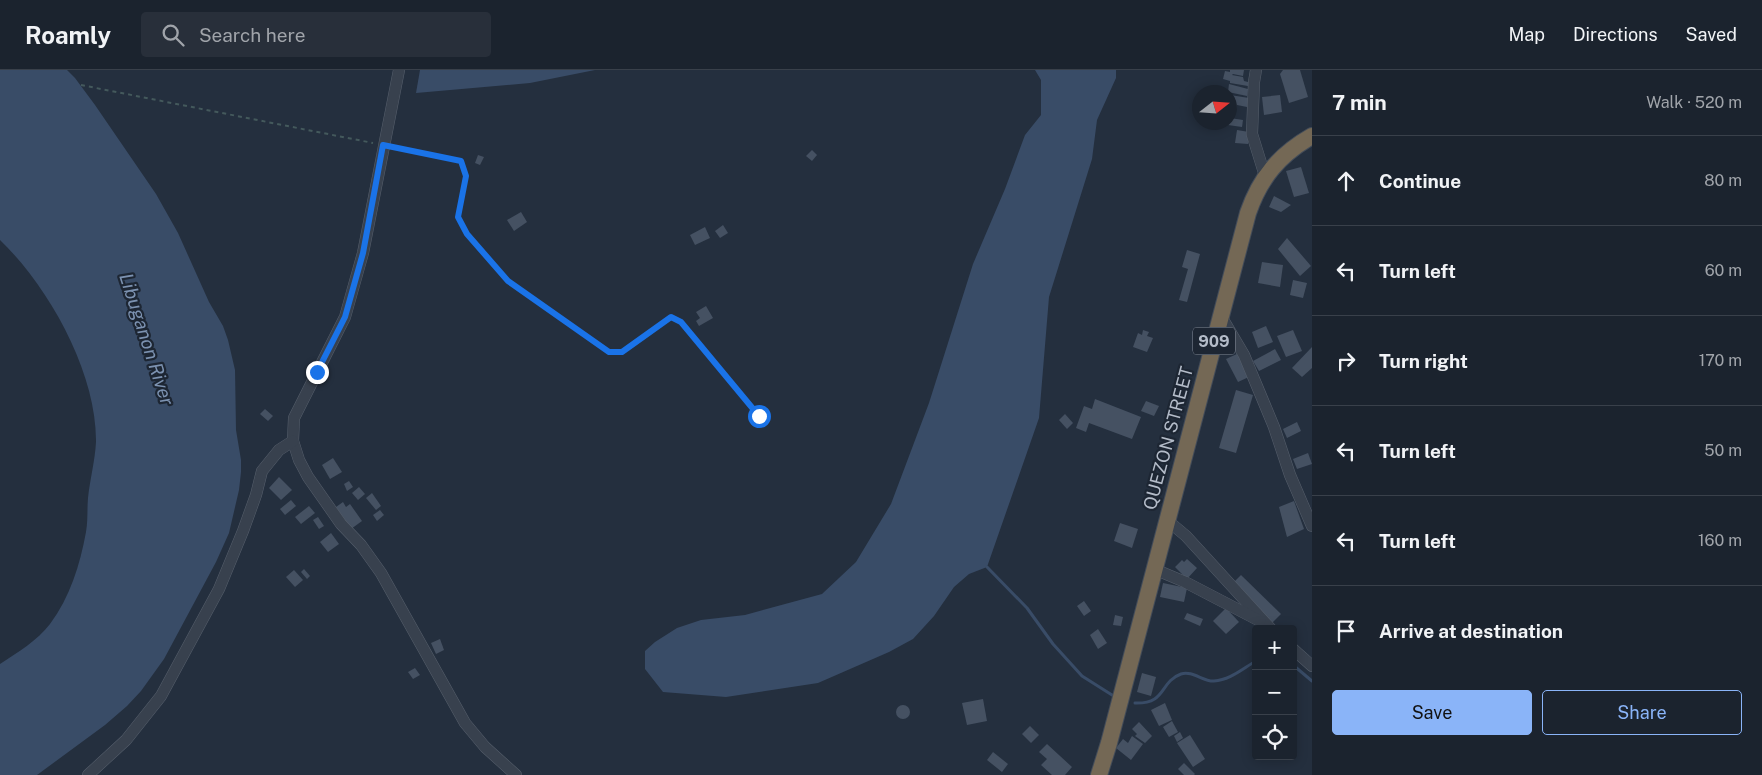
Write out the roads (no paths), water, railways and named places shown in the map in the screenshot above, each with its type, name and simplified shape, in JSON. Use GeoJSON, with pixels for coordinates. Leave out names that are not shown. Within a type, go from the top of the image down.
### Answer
{"type":"FeatureCollection","features":[{"type":"Feature","properties":{"kind":"highway","name":"QUEZON STREET"},"geometry":{"type":"LineString","coordinates":[[1154,569],[1254,194],[1265,176],[1282,158],[1312,136]]}},
{"type":"Feature","properties":{"kind":"highway","name":"909"},"geometry":{"type":"LineString","coordinates":[[1099,775],[1110,743],[1154,569]]}},
{"type":"Feature","properties":{"kind":"street"},"geometry":{"type":"LineString","coordinates":[[399,70],[363,253],[345,317],[294,418],[293,441],[299,460],[308,477],[341,524],[361,545],[381,573],[465,723],[485,747],[516,775]]}},
{"type":"Feature","properties":{"kind":"street"},"geometry":{"type":"LineString","coordinates":[[1256,70],[1252,134],[1265,176]]}},
{"type":"Feature","properties":{"kind":"street"},"geometry":{"type":"LineString","coordinates":[[1221,316],[1244,355],[1274,428],[1290,475],[1312,526]]}},
{"type":"Feature","properties":{"kind":"street"},"geometry":{"type":"LineString","coordinates":[[88,775],[126,740],[161,696],[218,589],[244,531],[262,471],[279,450],[293,441]]}},
{"type":"Feature","properties":{"kind":"street"},"geometry":{"type":"LineString","coordinates":[[1167,520],[1186,536],[1267,625]]}},
{"type":"Feature","properties":{"kind":"street"},"geometry":{"type":"LineString","coordinates":[[1154,569],[1185,582],[1266,625]]}},
{"type":"Feature","properties":{"kind":"street"},"geometry":{"type":"LineString","coordinates":[[1297,653],[1312,666]]}},
{"type":"Feature","properties":{"kind":"water","name":"Libuganon River"},"geometry":{"type":"Polygon","coordinates":[[[0,70],[67,70],[95,105],[156,194],[178,233],[228,340],[235,370],[236,430],[241,460],[239,490],[229,533],[216,562],[164,659],[141,691],[127,706],[105,725],[37,775],[0,775],[0,664],[27,646],[45,630],[57,614],[69,592],[81,557],[86,532],[88,498],[96,442],[94,415],[88,388],[79,360],[67,333],[36,282],[0,240],[0,70]]]}},
{"type":"Feature","properties":{"kind":"water"},"geometry":{"type":"Polygon","coordinates":[[[420,70],[595,70],[530,83],[416,93],[420,70]]]}},
{"type":"Feature","properties":{"kind":"water"},"geometry":{"type":"Polygon","coordinates":[[[1035,70],[1116,70],[1116,78],[1097,120],[1092,159],[1049,297],[1039,418],[987,567],[969,574],[954,587],[934,616],[913,639],[889,652],[818,683],[726,697],[663,692],[645,669],[645,651],[655,642],[677,628],[701,620],[745,615],[822,594],[856,562],[891,504],[929,403],[973,264],[1005,189],[1025,135],[1041,115],[1041,80],[1035,70]]]}},
{"type":"Feature","properties":{"kind":"waterway"},"geometry":{"type":"LineString","coordinates":[[987,567],[1027,608],[1053,644],[1082,676],[1112,695]]}},
{"type":"Feature","properties":{"kind":"waterway"},"geometry":{"type":"LineString","coordinates":[[1135,703],[1153,700],[1169,682],[1181,674],[1185,673],[1214,681],[1231,676],[1252,663]]}},
{"type":"Feature","properties":{"kind":"waterway"},"geometry":{"type":"LineString","coordinates":[[1297,668],[1312,681]]}}]}
